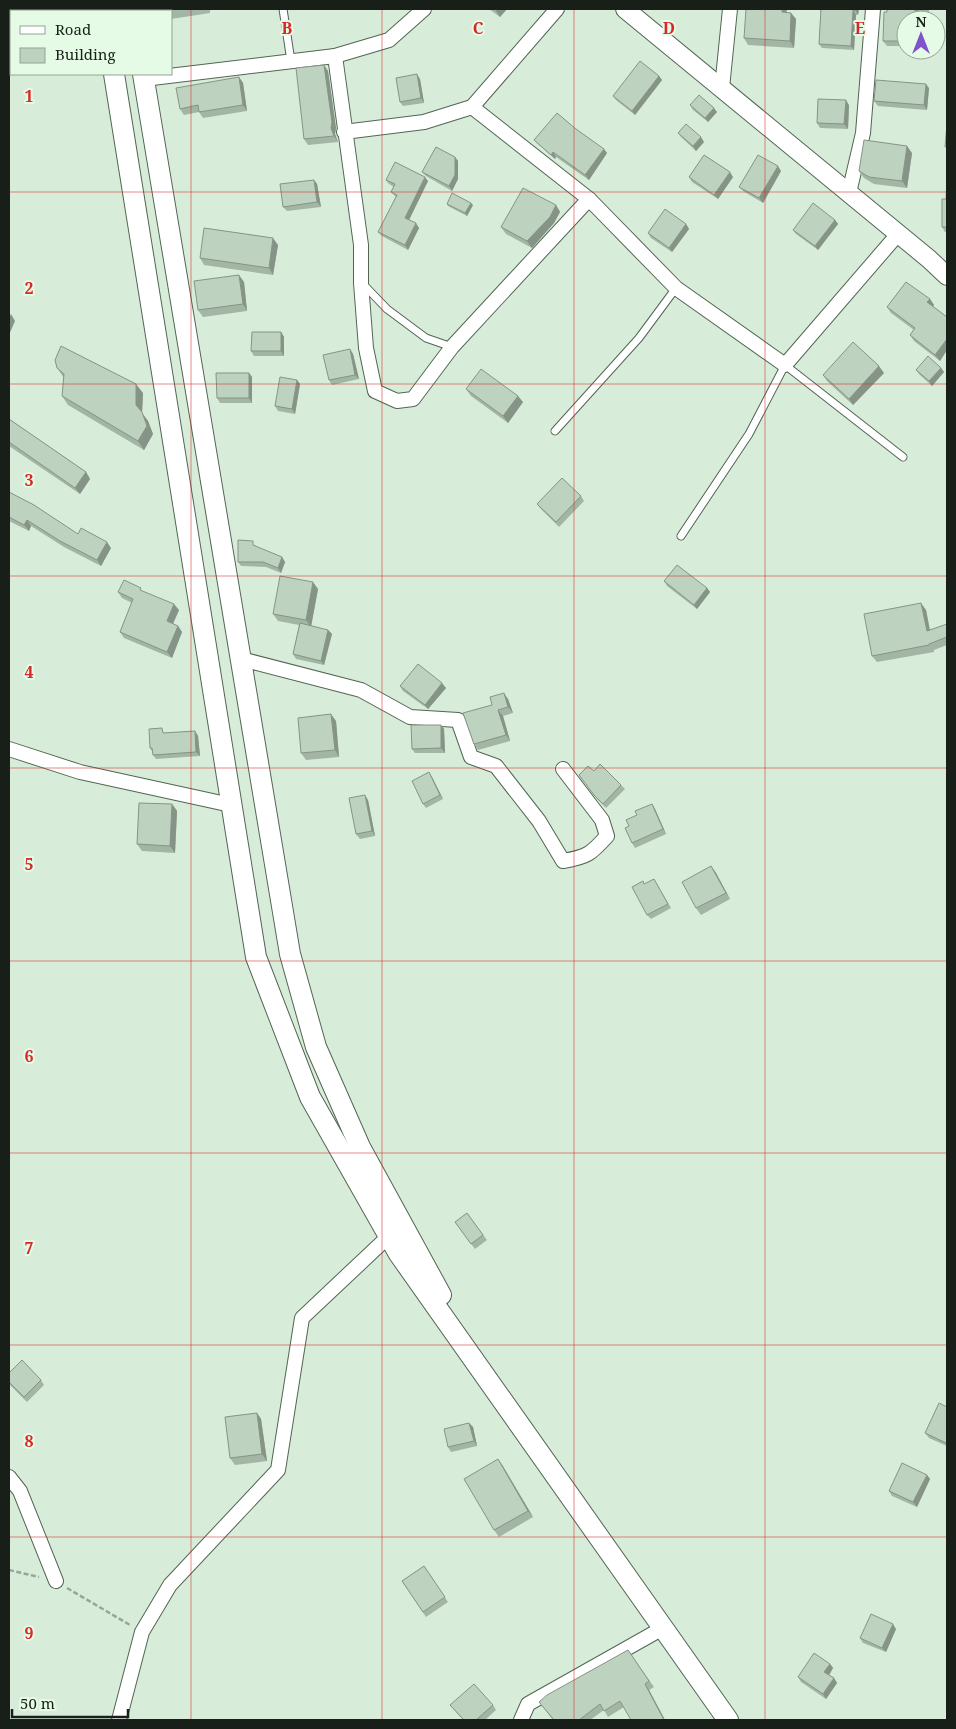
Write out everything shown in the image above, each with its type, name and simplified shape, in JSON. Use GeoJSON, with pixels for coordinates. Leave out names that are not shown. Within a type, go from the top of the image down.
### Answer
{"type":"FeatureCollection","features":[{"type":"Feature","properties":{"kind":"main road"},"geometry":{"type":"LineString","coordinates":[[114,75],[256,957],[310,1097],[399,1254],[728,1720]]}},
{"type":"Feature","properties":{"kind":"main road"},"geometry":{"type":"LineString","coordinates":[[143,77],[290,954],[316,1047],[360,1147],[488,1380]]}},
{"type":"Feature","properties":{"kind":"street"},"geometry":{"type":"LineString","coordinates":[[172,74],[335,56],[389,40],[424,9]]}},
{"type":"Feature","properties":{"kind":"street"},"geometry":{"type":"LineString","coordinates":[[344,132],[424,122],[472,107],[557,9]]}},
{"type":"Feature","properties":{"kind":"street"},"geometry":{"type":"LineString","coordinates":[[625,9],[947,276]]}},
{"type":"Feature","properties":{"kind":"street"},"geometry":{"type":"LineString","coordinates":[[722,88],[730,9]]}},
{"type":"Feature","properties":{"kind":"street"},"geometry":{"type":"LineString","coordinates":[[849,193],[862,133],[873,9]]}},
{"type":"Feature","properties":{"kind":"street"},"geometry":{"type":"LineString","coordinates":[[335,56],[361,244],[361,283],[366,348],[375,391],[397,401],[413,399],[452,348],[589,199]]}},
{"type":"Feature","properties":{"kind":"street"},"geometry":{"type":"LineString","coordinates":[[143,77],[162,75]]}},
{"type":"Feature","properties":{"kind":"street"},"geometry":{"type":"LineString","coordinates":[[472,107],[589,199],[676,288],[785,365],[898,234]]}},
{"type":"Feature","properties":{"kind":"street"},"geometry":{"type":"LineString","coordinates":[[241,659],[361,690],[410,717],[458,720],[471,757],[496,766],[539,821],[563,861],[576,859],[592,853],[607,836],[602,820],[563,769]]}},
{"type":"Feature","properties":{"kind":"street"},"geometry":{"type":"LineString","coordinates":[[9,749],[80,772],[232,805]]}},
{"type":"Feature","properties":{"kind":"street"},"geometry":{"type":"LineString","coordinates":[[119,1720],[142,1632],[170,1585],[278,1470],[302,1318],[389,1236]]}},
{"type":"Feature","properties":{"kind":"street"},"geometry":{"type":"LineString","coordinates":[[9,1477],[20,1491],[56,1582]]}},
{"type":"Feature","properties":{"kind":"street"},"geometry":{"type":"LineString","coordinates":[[521,1720],[528,1704],[663,1628]]}},
{"type":"Feature","properties":{"kind":"lane"},"geometry":{"type":"LineString","coordinates":[[283,9],[292,61]]}},
{"type":"Feature","properties":{"kind":"lane"},"geometry":{"type":"LineString","coordinates":[[361,283],[387,309],[426,338],[452,348]]}},
{"type":"Feature","properties":{"kind":"lane"},"geometry":{"type":"LineString","coordinates":[[555,431],[639,338],[676,288]]}},
{"type":"Feature","properties":{"kind":"lane"},"geometry":{"type":"LineString","coordinates":[[681,536],[749,434],[785,365],[903,458]]}},
{"type":"Feature","properties":{"kind":"path"},"geometry":{"type":"LineString","coordinates":[[9,1570],[56,1582],[142,1632]]}},
{"type":"Feature","properties":{"kind":"building"},"geometry":{"type":"Polygon","coordinates":[[[746,9],[782,9],[782,12],[791,13],[790,41],[744,38],[746,9]]]}},
{"type":"Feature","properties":{"kind":"building"},"geometry":{"type":"Polygon","coordinates":[[[821,9],[855,9],[853,10],[851,46],[819,44],[821,9]]]}},
{"type":"Feature","properties":{"kind":"building"},"geometry":{"type":"Polygon","coordinates":[[[887,9],[915,9],[896,10],[896,41],[883,41],[884,12],[887,12],[887,9]]]}},
{"type":"Feature","properties":{"kind":"building"},"geometry":{"type":"Polygon","coordinates":[[[640,61],[659,76],[632,111],[613,96],[640,61]]]}},
{"type":"Feature","properties":{"kind":"building"},"geometry":{"type":"Polygon","coordinates":[[[324,65],[332,122],[331,128],[334,136],[304,139],[296,68],[324,65]]]}},
{"type":"Feature","properties":{"kind":"building"},"geometry":{"type":"Polygon","coordinates":[[[417,74],[421,98],[400,102],[396,78],[417,74]]]}},
{"type":"Feature","properties":{"kind":"building"},"geometry":{"type":"Polygon","coordinates":[[[239,77],[243,105],[199,112],[198,105],[180,109],[176,88],[239,77]]]}},
{"type":"Feature","properties":{"kind":"building"},"geometry":{"type":"Polygon","coordinates":[[[876,80],[926,84],[924,105],[874,101],[876,80]]]}},
{"type":"Feature","properties":{"kind":"building"},"geometry":{"type":"Polygon","coordinates":[[[699,95],[714,108],[705,118],[690,105],[699,95]]]}},
{"type":"Feature","properties":{"kind":"building"},"geometry":{"type":"Polygon","coordinates":[[[818,99],[846,100],[844,124],[817,123],[818,99]]]}},
{"type":"Feature","properties":{"kind":"building"},"geometry":{"type":"Polygon","coordinates":[[[557,113],[604,149],[585,175],[553,152],[551,155],[534,140],[557,113]]]}},
{"type":"Feature","properties":{"kind":"building"},"geometry":{"type":"Polygon","coordinates":[[[686,124],[701,137],[693,146],[678,133],[686,124]]]}},
{"type":"Feature","properties":{"kind":"building"},"geometry":{"type":"Polygon","coordinates":[[[947,124],[947,147],[945,147],[947,124]]]}},
{"type":"Feature","properties":{"kind":"building"},"geometry":{"type":"Polygon","coordinates":[[[864,140],[907,146],[902,181],[869,177],[859,171],[864,140]]]}},
{"type":"Feature","properties":{"kind":"building"},"geometry":{"type":"Polygon","coordinates":[[[436,147],[455,157],[455,175],[449,186],[422,172],[436,147]]]}},
{"type":"Feature","properties":{"kind":"building"},"geometry":{"type":"Polygon","coordinates":[[[704,155],[730,172],[714,195],[689,177],[704,155]]]}},
{"type":"Feature","properties":{"kind":"building"},"geometry":{"type":"Polygon","coordinates":[[[758,155],[778,166],[759,198],[739,187],[758,155]]]}},
{"type":"Feature","properties":{"kind":"building"},"geometry":{"type":"Polygon","coordinates":[[[395,162],[425,177],[405,218],[416,223],[405,245],[378,232],[397,195],[391,192],[395,184],[386,180],[395,162]]]}},
{"type":"Feature","properties":{"kind":"building"},"geometry":{"type":"Polygon","coordinates":[[[947,176],[947,227],[942,227],[942,199],[946,199],[947,176]]]}},
{"type":"Feature","properties":{"kind":"building"},"geometry":{"type":"Polygon","coordinates":[[[314,180],[317,202],[283,207],[280,184],[314,180]]]}},
{"type":"Feature","properties":{"kind":"building"},"geometry":{"type":"Polygon","coordinates":[[[523,188],[556,205],[550,217],[527,241],[501,227],[523,188]]]}},
{"type":"Feature","properties":{"kind":"building"},"geometry":{"type":"Polygon","coordinates":[[[452,193],[471,203],[465,213],[447,204],[452,193]]]}},
{"type":"Feature","properties":{"kind":"building"},"geometry":{"type":"Polygon","coordinates":[[[813,203],[835,220],[815,246],[793,230],[813,203]]]}},
{"type":"Feature","properties":{"kind":"building"},"geometry":{"type":"Polygon","coordinates":[[[665,209],[686,224],[669,248],[648,233],[665,209]]]}},
{"type":"Feature","properties":{"kind":"building"},"geometry":{"type":"Polygon","coordinates":[[[204,228],[273,238],[269,268],[200,258],[204,228]]]}},
{"type":"Feature","properties":{"kind":"building"},"geometry":{"type":"Polygon","coordinates":[[[239,275],[243,304],[198,310],[194,281],[239,275]]]}},
{"type":"Feature","properties":{"kind":"building"},"geometry":{"type":"Polygon","coordinates":[[[906,282],[930,299],[927,302],[947,317],[947,339],[935,355],[910,335],[915,328],[887,307],[906,282]]]}},
{"type":"Feature","properties":{"kind":"building"},"geometry":{"type":"Polygon","coordinates":[[[252,332],[281,332],[281,351],[251,351],[252,332]]]}},
{"type":"Feature","properties":{"kind":"building"},"geometry":{"type":"Polygon","coordinates":[[[853,342],[879,366],[849,399],[823,375],[853,342]]]}},
{"type":"Feature","properties":{"kind":"building"},"geometry":{"type":"Polygon","coordinates":[[[61,346],[136,384],[136,405],[142,412],[147,426],[138,441],[62,396],[64,374],[57,368],[55,360],[61,346]]]}},
{"type":"Feature","properties":{"kind":"building"},"geometry":{"type":"Polygon","coordinates":[[[350,349],[355,375],[329,380],[323,355],[350,349]]]}},
{"type":"Feature","properties":{"kind":"building"},"geometry":{"type":"Polygon","coordinates":[[[928,356],[941,368],[929,381],[916,370],[928,356]]]}},
{"type":"Feature","properties":{"kind":"building"},"geometry":{"type":"Polygon","coordinates":[[[481,369],[518,396],[503,416],[466,389],[481,369]]]}},
{"type":"Feature","properties":{"kind":"building"},"geometry":{"type":"Polygon","coordinates":[[[216,373],[249,373],[249,398],[217,398],[216,373]]]}},
{"type":"Feature","properties":{"kind":"building"},"geometry":{"type":"Polygon","coordinates":[[[280,377],[297,380],[292,409],[275,406],[280,377]]]}},
{"type":"Feature","properties":{"kind":"building"},"geometry":{"type":"Polygon","coordinates":[[[9,419],[86,472],[75,488],[9,442],[9,419]]]}},
{"type":"Feature","properties":{"kind":"building"},"geometry":{"type":"Polygon","coordinates":[[[562,478],[581,496],[556,522],[537,504],[562,478]]]}},
{"type":"Feature","properties":{"kind":"building"},"geometry":{"type":"Polygon","coordinates":[[[9,492],[34,505],[78,534],[81,528],[107,542],[97,560],[60,541],[27,520],[24,525],[9,517],[9,492]]]}},
{"type":"Feature","properties":{"kind":"building"},"geometry":{"type":"Polygon","coordinates":[[[238,540],[253,541],[253,545],[282,557],[278,568],[263,562],[238,562],[238,540]]]}},
{"type":"Feature","properties":{"kind":"building"},"geometry":{"type":"Polygon","coordinates":[[[677,565],[707,588],[694,605],[664,581],[677,565]]]}},
{"type":"Feature","properties":{"kind":"building"},"geometry":{"type":"Polygon","coordinates":[[[280,576],[313,582],[306,620],[273,614],[280,576]]]}},
{"type":"Feature","properties":{"kind":"building"},"geometry":{"type":"Polygon","coordinates":[[[124,580],[141,588],[140,590],[174,604],[167,621],[178,626],[167,652],[120,632],[133,599],[118,592],[124,580]]]}},
{"type":"Feature","properties":{"kind":"building"},"geometry":{"type":"Polygon","coordinates":[[[921,603],[927,631],[947,624],[947,637],[929,645],[872,656],[864,614],[921,603]]]}},
{"type":"Feature","properties":{"kind":"building"},"geometry":{"type":"Polygon","coordinates":[[[300,623],[328,630],[321,661],[293,654],[300,623]]]}},
{"type":"Feature","properties":{"kind":"building"},"geometry":{"type":"Polygon","coordinates":[[[418,664],[442,683],[425,705],[400,686],[418,664]]]}},
{"type":"Feature","properties":{"kind":"building"},"geometry":{"type":"Polygon","coordinates":[[[504,693],[508,707],[498,710],[506,735],[474,744],[463,713],[492,705],[490,697],[504,693]]]}},
{"type":"Feature","properties":{"kind":"building"},"geometry":{"type":"Polygon","coordinates":[[[331,714],[335,750],[301,753],[298,718],[331,714]]]}},
{"type":"Feature","properties":{"kind":"building"},"geometry":{"type":"Polygon","coordinates":[[[411,725],[441,725],[441,748],[412,749],[411,725]]]}},
{"type":"Feature","properties":{"kind":"building"},"geometry":{"type":"Polygon","coordinates":[[[162,728],[163,733],[195,731],[196,752],[153,755],[152,748],[150,748],[149,729],[162,728]]]}},
{"type":"Feature","properties":{"kind":"building"},"geometry":{"type":"Polygon","coordinates":[[[600,764],[621,785],[603,804],[579,775],[588,766],[594,771],[600,764]]]}},
{"type":"Feature","properties":{"kind":"building"},"geometry":{"type":"Polygon","coordinates":[[[429,772],[440,795],[423,804],[412,781],[429,772]]]}},
{"type":"Feature","properties":{"kind":"building"},"geometry":{"type":"Polygon","coordinates":[[[365,795],[372,831],[356,834],[349,798],[365,795]]]}},
{"type":"Feature","properties":{"kind":"building"},"geometry":{"type":"Polygon","coordinates":[[[139,803],[172,804],[170,846],[137,844],[139,803]]]}},
{"type":"Feature","properties":{"kind":"building"},"geometry":{"type":"Polygon","coordinates":[[[652,804],[663,829],[632,843],[625,828],[629,826],[626,820],[637,815],[635,811],[652,804]]]}},
{"type":"Feature","properties":{"kind":"building"},"geometry":{"type":"Polygon","coordinates":[[[711,866],[726,893],[696,908],[682,882],[711,866]]]}},
{"type":"Feature","properties":{"kind":"building"},"geometry":{"type":"Polygon","coordinates":[[[654,879],[668,904],[647,915],[632,887],[643,881],[644,884],[654,879]]]}},
{"type":"Feature","properties":{"kind":"building"},"geometry":{"type":"Polygon","coordinates":[[[467,1213],[483,1235],[471,1244],[455,1222],[467,1213]]]}},
{"type":"Feature","properties":{"kind":"building"},"geometry":{"type":"Polygon","coordinates":[[[22,1360],[41,1380],[24,1397],[9,1382],[9,1373],[22,1360]]]}},
{"type":"Feature","properties":{"kind":"building"},"geometry":{"type":"Polygon","coordinates":[[[939,1403],[947,1407],[946,1443],[925,1433],[939,1403]]]}},
{"type":"Feature","properties":{"kind":"building"},"geometry":{"type":"Polygon","coordinates":[[[257,1413],[262,1454],[230,1458],[225,1417],[257,1413]]]}},
{"type":"Feature","properties":{"kind":"building"},"geometry":{"type":"Polygon","coordinates":[[[469,1423],[474,1441],[448,1447],[444,1429],[469,1423]]]}},
{"type":"Feature","properties":{"kind":"building"},"geometry":{"type":"Polygon","coordinates":[[[498,1459],[528,1511],[494,1530],[464,1479],[498,1459]]]}},
{"type":"Feature","properties":{"kind":"building"},"geometry":{"type":"Polygon","coordinates":[[[902,1463],[927,1475],[913,1502],[889,1491],[902,1463]]]}},
{"type":"Feature","properties":{"kind":"building"},"geometry":{"type":"Polygon","coordinates":[[[424,1566],[445,1597],[423,1612],[402,1581],[424,1566]]]}},
{"type":"Feature","properties":{"kind":"building"},"geometry":{"type":"Polygon","coordinates":[[[871,1614],[893,1624],[882,1648],[860,1638],[871,1614]]]}},
{"type":"Feature","properties":{"kind":"building"},"geometry":{"type":"Polygon","coordinates":[[[628,1650],[649,1681],[645,1684],[664,1720],[631,1720],[620,1701],[604,1711],[600,1704],[579,1720],[554,1720],[539,1702],[547,1695],[628,1650]]]}},
{"type":"Feature","properties":{"kind":"building"},"geometry":{"type":"Polygon","coordinates":[[[814,1653],[830,1664],[824,1672],[834,1678],[823,1694],[798,1677],[814,1653]]]}},
{"type":"Feature","properties":{"kind":"building"},"geometry":{"type":"Polygon","coordinates":[[[474,1684],[493,1705],[476,1720],[464,1720],[450,1705],[474,1684]]]}}]}
